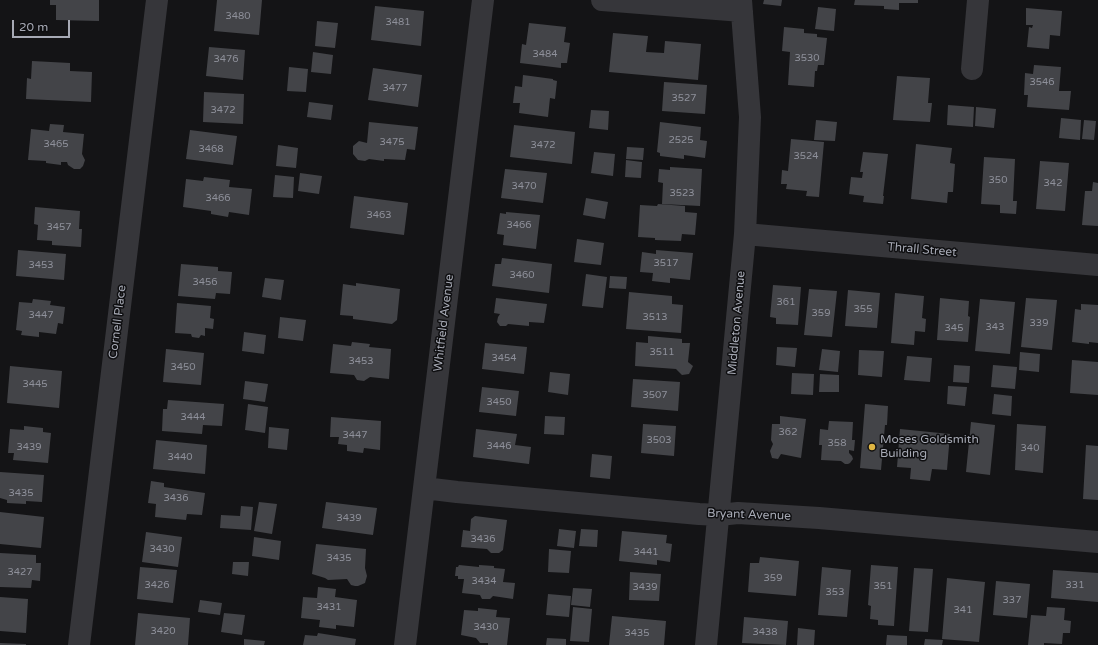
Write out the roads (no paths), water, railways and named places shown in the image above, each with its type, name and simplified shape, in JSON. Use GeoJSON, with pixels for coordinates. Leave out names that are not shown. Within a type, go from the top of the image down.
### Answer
{"type":"FeatureCollection","features":[{"type":"Feature","properties":{"kind":"street","name":"Cornell Place"},"geometry":{"type":"LineString","coordinates":[[79,645],[157,0]]}},
{"type":"Feature","properties":{"kind":"street","name":"Whitfield Avenue"},"geometry":{"type":"LineString","coordinates":[[405,645],[483,0]]}},
{"type":"Feature","properties":{"kind":"street"},"geometry":{"type":"LineString","coordinates":[[602,0],[742,5]]}},
{"type":"Feature","properties":{"kind":"street"},"geometry":{"type":"LineString","coordinates":[[972,69],[978,0]]}},
{"type":"Feature","properties":{"kind":"street","name":"Middleton Avenue"},"geometry":{"type":"LineString","coordinates":[[706,645],[745,234],[750,117],[742,5]]}},
{"type":"Feature","properties":{"kind":"street","name":"Thrall Street"},"geometry":{"type":"LineString","coordinates":[[745,234],[1098,265]]}},
{"type":"Feature","properties":{"kind":"street","name":"Bryant Avenue"},"geometry":{"type":"LineString","coordinates":[[424,488],[719,515],[738,513],[819,518],[1098,542]]}},
{"type":"Feature","properties":{"kind":"place","name":"Moses Goldsmith Building"},"geometry":{"type":"Point","coordinates":[872,447]}}]}
